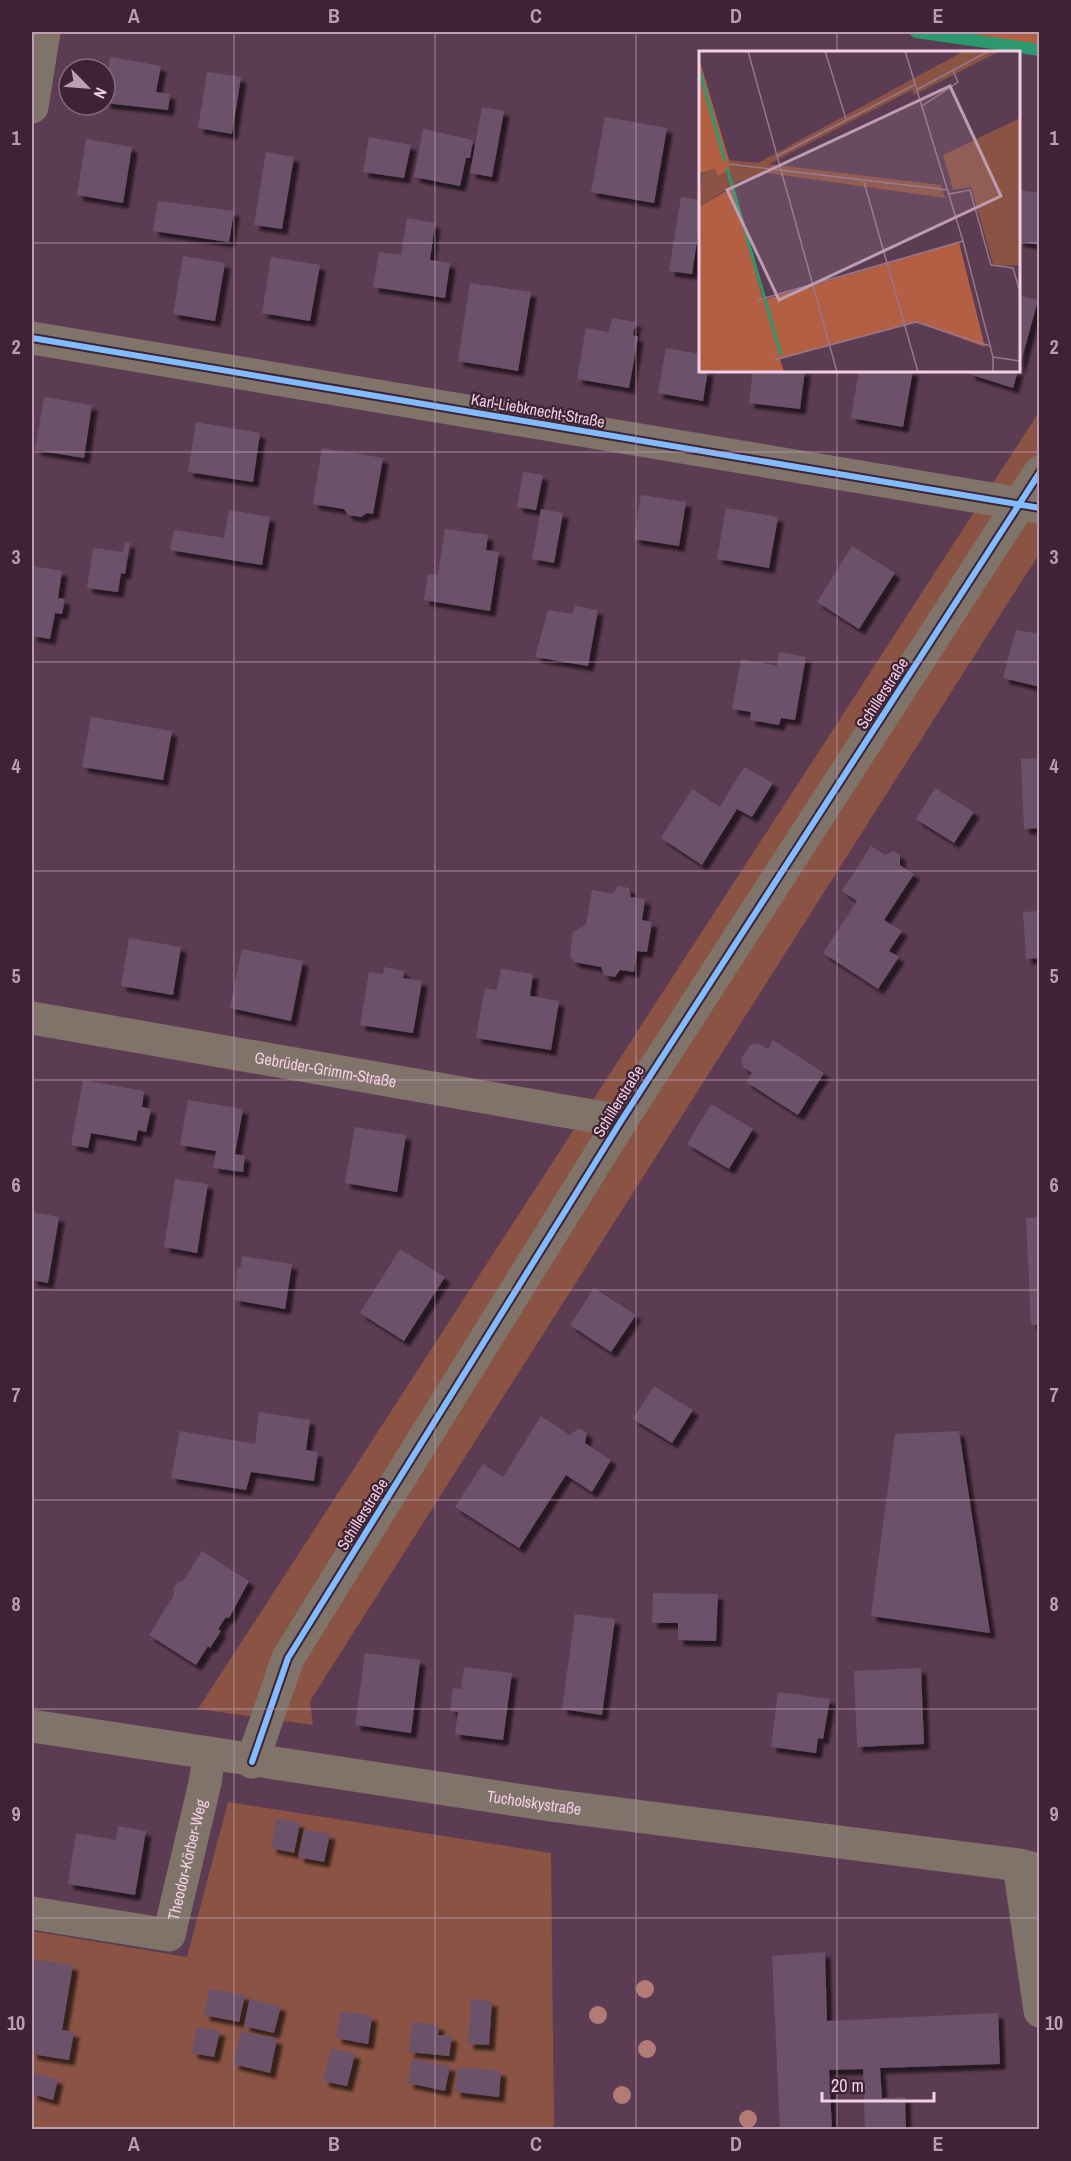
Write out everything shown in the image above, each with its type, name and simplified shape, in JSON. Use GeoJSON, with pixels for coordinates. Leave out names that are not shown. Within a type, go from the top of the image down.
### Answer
{"type":"FeatureCollection","features":[{"type":"Feature","properties":{"kind":"street"},"geometry":{"type":"LineString","coordinates":[[32,107],[44,32]]}},
{"type":"Feature","properties":{"kind":"street","name":"Karl-Liebknecht-Straße"},"geometry":{"type":"LineString","coordinates":[[32,338],[1029,506]]}},
{"type":"Feature","properties":{"kind":"street","name":"Schillerstraße"},"geometry":{"type":"LineString","coordinates":[[252,1762],[288,1658],[621,1121],[1029,506],[1040,472]]}},
{"type":"Feature","properties":{"kind":"street","name":"Gebrüder-Grimm-Straße"},"geometry":{"type":"LineString","coordinates":[[32,1018],[621,1121]]}},
{"type":"Feature","properties":{"kind":"street","name":"Tucholskystraße"},"geometry":{"type":"LineString","coordinates":[[32,1726],[252,1762],[550,1805],[1029,1868]]}},
{"type":"Feature","properties":{"kind":"street","name":"Theodor-Körber-Weg"},"geometry":{"type":"LineString","coordinates":[[32,1912],[169,1935],[205,1783],[209,1755]]}},
{"type":"Feature","properties":{"kind":"street"},"geometry":{"type":"LineString","coordinates":[[1029,1868],[1040,2011]]}},
{"type":"Feature","properties":{"kind":"shaded area"},"geometry":{"type":"Polygon","coordinates":[[[939,32],[1039,32],[1039,50],[939,32]]]}},
{"type":"Feature","properties":{"kind":"shaded area"},"geometry":{"type":"Polygon","coordinates":[[[1039,412],[1039,554],[310,1701],[313,1725],[198,1709],[1039,412]]]}},
{"type":"Feature","properties":{"kind":"shaded area"},"geometry":{"type":"Polygon","coordinates":[[[228,1802],[551,1853],[554,2129],[32,2129],[32,1931],[187,1957],[228,1802]]]}},
{"type":"Feature","properties":{"kind":"building"},"geometry":{"type":"Polygon","coordinates":[[[117,58],[161,66],[156,92],[170,94],[168,110],[117,104],[117,58]]]}},
{"type":"Feature","properties":{"kind":"building"},"geometry":{"type":"Polygon","coordinates":[[[207,72],[241,77],[232,134],[198,128],[207,72]]]}},
{"type":"Feature","properties":{"kind":"building"},"geometry":{"type":"Polygon","coordinates":[[[482,107],[504,111],[492,177],[470,173],[482,107]]]}},
{"type":"Feature","properties":{"kind":"building"},"geometry":{"type":"Polygon","coordinates":[[[605,117],[667,128],[654,203],[591,192],[605,117]]]}},
{"type":"Feature","properties":{"kind":"building"},"geometry":{"type":"Polygon","coordinates":[[[423,129],[473,140],[470,158],[466,158],[460,186],[414,177],[423,129]]]}},
{"type":"Feature","properties":{"kind":"building"},"geometry":{"type":"Polygon","coordinates":[[[369,137],[411,145],[404,178],[363,172],[369,137]]]}},
{"type":"Feature","properties":{"kind":"building"},"geometry":{"type":"Polygon","coordinates":[[[86,139],[132,147],[123,203],[77,195],[86,139]]]}},
{"type":"Feature","properties":{"kind":"building"},"geometry":{"type":"Polygon","coordinates":[[[266,152],[294,157],[282,229],[254,225],[266,152]]]}},
{"type":"Feature","properties":{"kind":"building"},"geometry":{"type":"Polygon","coordinates":[[[1020,190],[1040,193],[1040,245],[1020,241],[1020,190]]]}},
{"type":"Feature","properties":{"kind":"building"},"geometry":{"type":"Polygon","coordinates":[[[681,197],[699,200],[699,228],[692,274],[669,271],[681,197]]]}},
{"type":"Feature","properties":{"kind":"building"},"geometry":{"type":"Polygon","coordinates":[[[158,201],[234,211],[229,242],[153,231],[158,201]]]}},
{"type":"Feature","properties":{"kind":"building"},"geometry":{"type":"Polygon","coordinates":[[[407,218],[435,223],[430,260],[450,263],[445,298],[373,287],[379,252],[401,255],[407,218]]]}},
{"type":"Feature","properties":{"kind":"building"},"geometry":{"type":"Polygon","coordinates":[[[183,256],[225,263],[215,321],[173,314],[183,256]]]}},
{"type":"Feature","properties":{"kind":"building"},"geometry":{"type":"Polygon","coordinates":[[[271,257],[320,265],[310,321],[262,313],[271,257]]]}},
{"type":"Feature","properties":{"kind":"building"},"geometry":{"type":"Polygon","coordinates":[[[470,283],[531,292],[518,371],[458,361],[470,283]]]}},
{"type":"Feature","properties":{"kind":"building"},"geometry":{"type":"Polygon","coordinates":[[[1020,296],[1038,300],[1020,365],[1020,296]]]}},
{"type":"Feature","properties":{"kind":"building"},"geometry":{"type":"Polygon","coordinates":[[[612,318],[636,322],[633,335],[638,337],[629,388],[577,379],[586,328],[609,332],[612,318]]]}},
{"type":"Feature","properties":{"kind":"building"},"geometry":{"type":"Polygon","coordinates":[[[666,348],[699,354],[699,372],[708,372],[703,401],[658,393],[666,348]]]}},
{"type":"Feature","properties":{"kind":"building"},"geometry":{"type":"Polygon","coordinates":[[[753,372],[805,372],[800,409],[749,403],[753,372]]]}},
{"type":"Feature","properties":{"kind":"building"},"geometry":{"type":"Polygon","coordinates":[[[859,372],[913,372],[903,427],[851,418],[859,372]]]}},
{"type":"Feature","properties":{"kind":"building"},"geometry":{"type":"Polygon","coordinates":[[[970,372],[1017,372],[1013,388],[969,374],[970,372]]]}},
{"type":"Feature","properties":{"kind":"building"},"geometry":{"type":"Polygon","coordinates":[[[44,397],[92,405],[84,458],[35,450],[44,397]]]}},
{"type":"Feature","properties":{"kind":"building"},"geometry":{"type":"Polygon","coordinates":[[[196,422],[260,433],[253,482],[188,472],[196,422]]]}},
{"type":"Feature","properties":{"kind":"building"},"geometry":{"type":"Polygon","coordinates":[[[322,448],[383,458],[373,514],[367,513],[361,517],[348,515],[344,509],[313,504],[322,448]]]}},
{"type":"Feature","properties":{"kind":"building"},"geometry":{"type":"Polygon","coordinates":[[[523,472],[543,475],[536,510],[517,507],[523,472]]]}},
{"type":"Feature","properties":{"kind":"building"},"geometry":{"type":"Polygon","coordinates":[[[641,495],[686,502],[679,546],[634,539],[641,495]]]}},
{"type":"Feature","properties":{"kind":"building"},"geometry":{"type":"Polygon","coordinates":[[[726,508],[778,517],[769,568],[717,559],[726,508]]]}},
{"type":"Feature","properties":{"kind":"building"},"geometry":{"type":"Polygon","coordinates":[[[541,509],[563,513],[554,563],[532,559],[541,509]]]}},
{"type":"Feature","properties":{"kind":"building"},"geometry":{"type":"Polygon","coordinates":[[[229,510],[270,517],[262,565],[170,550],[174,530],[224,538],[229,510]]]}},
{"type":"Feature","properties":{"kind":"building"},"geometry":{"type":"Polygon","coordinates":[[[445,529],[488,535],[486,550],[499,552],[490,611],[424,600],[428,574],[438,575],[445,529]]]}},
{"type":"Feature","properties":{"kind":"building"},"geometry":{"type":"Polygon","coordinates":[[[125,542],[130,543],[125,574],[121,573],[118,592],[87,588],[93,548],[123,552],[125,542]]]}},
{"type":"Feature","properties":{"kind":"building"},"geometry":{"type":"Polygon","coordinates":[[[852,546],[895,573],[859,629],[817,602],[852,546]]]}},
{"type":"Feature","properties":{"kind":"building"},"geometry":{"type":"Polygon","coordinates":[[[32,566],[62,571],[58,598],[65,599],[62,614],[55,613],[50,639],[32,636],[32,566]]]}},
{"type":"Feature","properties":{"kind":"building"},"geometry":{"type":"Polygon","coordinates":[[[575,606],[598,610],[588,666],[535,657],[548,610],[573,614],[575,606]]]}},
{"type":"Feature","properties":{"kind":"building"},"geometry":{"type":"Polygon","coordinates":[[[1016,630],[1040,634],[1040,687],[1003,678],[1016,630]]]}},
{"type":"Feature","properties":{"kind":"building"},"geometry":{"type":"Polygon","coordinates":[[[779,652],[806,657],[795,720],[781,718],[779,725],[750,720],[751,712],[732,709],[741,659],[777,666],[779,652]]]}},
{"type":"Feature","properties":{"kind":"building"},"geometry":{"type":"Polygon","coordinates":[[[91,717],[172,731],[163,780],[82,767],[91,717]]]}},
{"type":"Feature","properties":{"kind":"building"},"geometry":{"type":"Polygon","coordinates":[[[1040,758],[1040,828],[1024,829],[1021,759],[1040,758]]]}},
{"type":"Feature","properties":{"kind":"building"},"geometry":{"type":"Polygon","coordinates":[[[744,767],[773,783],[752,817],[737,809],[702,865],[661,838],[692,789],[720,807],[744,767]]]}},
{"type":"Feature","properties":{"kind":"building"},"geometry":{"type":"Polygon","coordinates":[[[935,788],[974,812],[954,843],[916,819],[935,788]]]}},
{"type":"Feature","properties":{"kind":"building"},"geometry":{"type":"Polygon","coordinates":[[[871,846],[885,855],[893,851],[900,855],[900,865],[914,874],[884,920],[902,931],[889,951],[899,957],[878,989],[823,953],[857,901],[842,891],[871,846]]]}},
{"type":"Feature","properties":{"kind":"building"},"geometry":{"type":"Polygon","coordinates":[[[618,886],[629,888],[631,897],[645,899],[642,920],[652,922],[647,952],[637,951],[634,972],[620,970],[615,977],[604,975],[601,967],[574,962],[570,956],[573,932],[586,924],[592,890],[613,894],[618,886]]]}},
{"type":"Feature","properties":{"kind":"building"},"geometry":{"type":"Polygon","coordinates":[[[1040,911],[1040,958],[1026,959],[1023,912],[1040,911]]]}},
{"type":"Feature","properties":{"kind":"building"},"geometry":{"type":"Polygon","coordinates":[[[129,938],[181,947],[173,995],[121,986],[129,938]]]}},
{"type":"Feature","properties":{"kind":"building"},"geometry":{"type":"Polygon","coordinates":[[[242,949],[303,961],[291,1021],[230,1008],[242,949]]]}},
{"type":"Feature","properties":{"kind":"building"},"geometry":{"type":"Polygon","coordinates":[[[384,967],[404,971],[403,978],[422,981],[413,1033],[360,1025],[369,972],[383,974],[384,967]]]}},
{"type":"Feature","properties":{"kind":"building"},"geometry":{"type":"Polygon","coordinates":[[[501,969],[533,974],[530,996],[559,1001],[551,1050],[476,1038],[485,988],[497,990],[501,969]]]}},
{"type":"Feature","properties":{"kind":"building"},"geometry":{"type":"Polygon","coordinates":[[[773,1040],[824,1073],[798,1115],[746,1082],[752,1073],[743,1067],[741,1059],[750,1045],[758,1043],[768,1049],[773,1040]]]}},
{"type":"Feature","properties":{"kind":"building"},"geometry":{"type":"Polygon","coordinates":[[[83,1080],[144,1091],[142,1107],[151,1109],[146,1132],[138,1130],[136,1141],[91,1133],[88,1148],[71,1145],[83,1080]]]}},
{"type":"Feature","properties":{"kind":"building"},"geometry":{"type":"Polygon","coordinates":[[[188,1100],[243,1109],[235,1154],[245,1156],[243,1172],[213,1168],[216,1151],[180,1145],[188,1100]]]}},
{"type":"Feature","properties":{"kind":"building"},"geometry":{"type":"Polygon","coordinates":[[[711,1104],[753,1129],[729,1169],[687,1144],[711,1104]]]}},
{"type":"Feature","properties":{"kind":"building"},"geometry":{"type":"Polygon","coordinates":[[[355,1127],[406,1135],[397,1192],[345,1183],[355,1127]]]}},
{"type":"Feature","properties":{"kind":"building"},"geometry":{"type":"Polygon","coordinates":[[[175,1179],[208,1184],[197,1253],[164,1247],[175,1179]]]}},
{"type":"Feature","properties":{"kind":"building"},"geometry":{"type":"Polygon","coordinates":[[[32,1212],[59,1217],[48,1283],[32,1280],[32,1212]]]}},
{"type":"Feature","properties":{"kind":"building"},"geometry":{"type":"Polygon","coordinates":[[[1040,1217],[1040,1325],[1031,1325],[1026,1218],[1040,1217]]]}},
{"type":"Feature","properties":{"kind":"building"},"geometry":{"type":"Polygon","coordinates":[[[400,1249],[445,1277],[404,1341],[360,1313],[400,1249]]]}},
{"type":"Feature","properties":{"kind":"building"},"geometry":{"type":"Polygon","coordinates":[[[242,1256],[292,1264],[285,1309],[235,1300],[237,1269],[241,1267],[242,1256]]]}},
{"type":"Feature","properties":{"kind":"building"},"geometry":{"type":"Polygon","coordinates":[[[594,1288],[636,1315],[611,1352],[570,1325],[594,1288]]]}},
{"type":"Feature","properties":{"kind":"building"},"geometry":{"type":"Polygon","coordinates":[[[654,1386],[693,1410],[672,1443],[633,1419],[654,1386]]]}},
{"type":"Feature","properties":{"kind":"building"},"geometry":{"type":"Polygon","coordinates":[[[259,1412],[310,1420],[306,1450],[318,1452],[314,1481],[251,1472],[246,1490],[171,1478],[180,1431],[255,1444],[259,1412]]]}},
{"type":"Feature","properties":{"kind":"building"},"geometry":{"type":"Polygon","coordinates":[[[541,1416],[570,1435],[579,1428],[587,1433],[585,1443],[611,1460],[592,1492],[566,1475],[519,1548],[455,1507],[483,1464],[503,1477],[541,1416]]]}},
{"type":"Feature","properties":{"kind":"building"},"geometry":{"type":"Polygon","coordinates":[[[959,1431],[990,1633],[871,1616],[895,1434],[959,1431]]]}},
{"type":"Feature","properties":{"kind":"building"},"geometry":{"type":"Polygon","coordinates":[[[202,1551],[249,1581],[229,1618],[226,1617],[218,1629],[221,1631],[196,1665],[149,1635],[174,1595],[173,1589],[178,1582],[183,1581],[202,1551]]]}},
{"type":"Feature","properties":{"kind":"building"},"geometry":{"type":"Polygon","coordinates":[[[653,1593],[718,1594],[716,1641],[678,1640],[678,1623],[652,1623],[653,1593]]]}},
{"type":"Feature","properties":{"kind":"building"},"geometry":{"type":"Polygon","coordinates":[[[575,1614],[615,1619],[602,1715],[562,1709],[575,1614]]]}},
{"type":"Feature","properties":{"kind":"building"},"geometry":{"type":"Polygon","coordinates":[[[365,1653],[420,1660],[411,1733],[355,1725],[365,1653]]]}},
{"type":"Feature","properties":{"kind":"building"},"geometry":{"type":"Polygon","coordinates":[[[464,1667],[512,1673],[503,1740],[455,1734],[458,1712],[450,1711],[453,1688],[461,1689],[464,1667]]]}},
{"type":"Feature","properties":{"kind":"building"},"geometry":{"type":"Polygon","coordinates":[[[921,1668],[924,1744],[857,1747],[854,1671],[921,1668]]]}},
{"type":"Feature","properties":{"kind":"building"},"geometry":{"type":"Polygon","coordinates":[[[778,1692],[830,1699],[823,1739],[818,1738],[816,1753],[771,1747],[778,1692]]]}},
{"type":"Feature","properties":{"kind":"building"},"geometry":{"type":"Polygon","coordinates":[[[277,1818],[300,1823],[294,1853],[271,1848],[277,1818]]]}},
{"type":"Feature","properties":{"kind":"building"},"geometry":{"type":"Polygon","coordinates":[[[118,1826],[146,1831],[135,1895],[68,1884],[76,1833],[116,1840],[118,1826]]]}},
{"type":"Feature","properties":{"kind":"building"},"geometry":{"type":"Polygon","coordinates":[[[304,1829],[330,1834],[324,1862],[298,1857],[304,1829]]]}},
{"type":"Feature","properties":{"kind":"building"},"geometry":{"type":"Polygon","coordinates":[[[825,1952],[827,2021],[998,2013],[1000,2064],[880,2068],[882,2098],[905,2097],[906,2130],[865,2130],[863,2069],[829,2070],[832,2130],[780,2130],[772,1956],[825,1952]]]}},
{"type":"Feature","properties":{"kind":"building"},"geometry":{"type":"Polygon","coordinates":[[[32,1959],[73,1965],[62,2030],[74,2032],[69,2060],[32,2054],[32,1959]]]}},
{"type":"Feature","properties":{"kind":"building"},"geometry":{"type":"Polygon","coordinates":[[[209,1989],[245,1995],[239,2022],[204,2015],[209,1989]]]}},
{"type":"Feature","properties":{"kind":"building"},"geometry":{"type":"Polygon","coordinates":[[[250,1999],[281,2006],[274,2033],[244,2026],[250,1999]]]}},
{"type":"Feature","properties":{"kind":"building"},"geometry":{"type":"Polygon","coordinates":[[[471,1999],[492,2001],[489,2045],[468,2044],[471,1999]]]}},
{"type":"Feature","properties":{"kind":"building"},"geometry":{"type":"Polygon","coordinates":[[[341,2011],[372,2016],[368,2044],[336,2038],[341,2011]]]}},
{"type":"Feature","properties":{"kind":"building"},"geometry":{"type":"Polygon","coordinates":[[[412,2022],[439,2025],[438,2035],[452,2036],[449,2056],[409,2052],[412,2022]]]}},
{"type":"Feature","properties":{"kind":"building"},"geometry":{"type":"Polygon","coordinates":[[[197,2027],[220,2031],[214,2057],[192,2053],[197,2027]]]}},
{"type":"Feature","properties":{"kind":"building"},"geometry":{"type":"Polygon","coordinates":[[[241,2031],[277,2039],[270,2073],[233,2064],[241,2031]]]}},
{"type":"Feature","properties":{"kind":"building"},"geometry":{"type":"Polygon","coordinates":[[[331,2048],[355,2054],[347,2086],[323,2081],[331,2048]]]}},
{"type":"Feature","properties":{"kind":"building"},"geometry":{"type":"Polygon","coordinates":[[[412,2059],[450,2066],[445,2091],[408,2083],[412,2059]]]}},
{"type":"Feature","properties":{"kind":"building"},"geometry":{"type":"Polygon","coordinates":[[[458,2067],[501,2071],[499,2097],[455,2092],[458,2067]]]}},
{"type":"Feature","properties":{"kind":"building"},"geometry":{"type":"Polygon","coordinates":[[[32,2073],[58,2079],[53,2100],[32,2094],[32,2073]]]}},
{"type":"Feature","properties":{"kind":"waterway"},"geometry":{"type":"LineString","coordinates":[[916,32],[1040,50]]}},
{"type":"Feature","properties":{"kind":"cycle path"},"geometry":{"type":"LineString","coordinates":[[32,338],[1040,508]]}},
{"type":"Feature","properties":{"kind":"cycle path"},"geometry":{"type":"LineString","coordinates":[[252,1762],[288,1658],[621,1121],[1040,472]]}}]}
